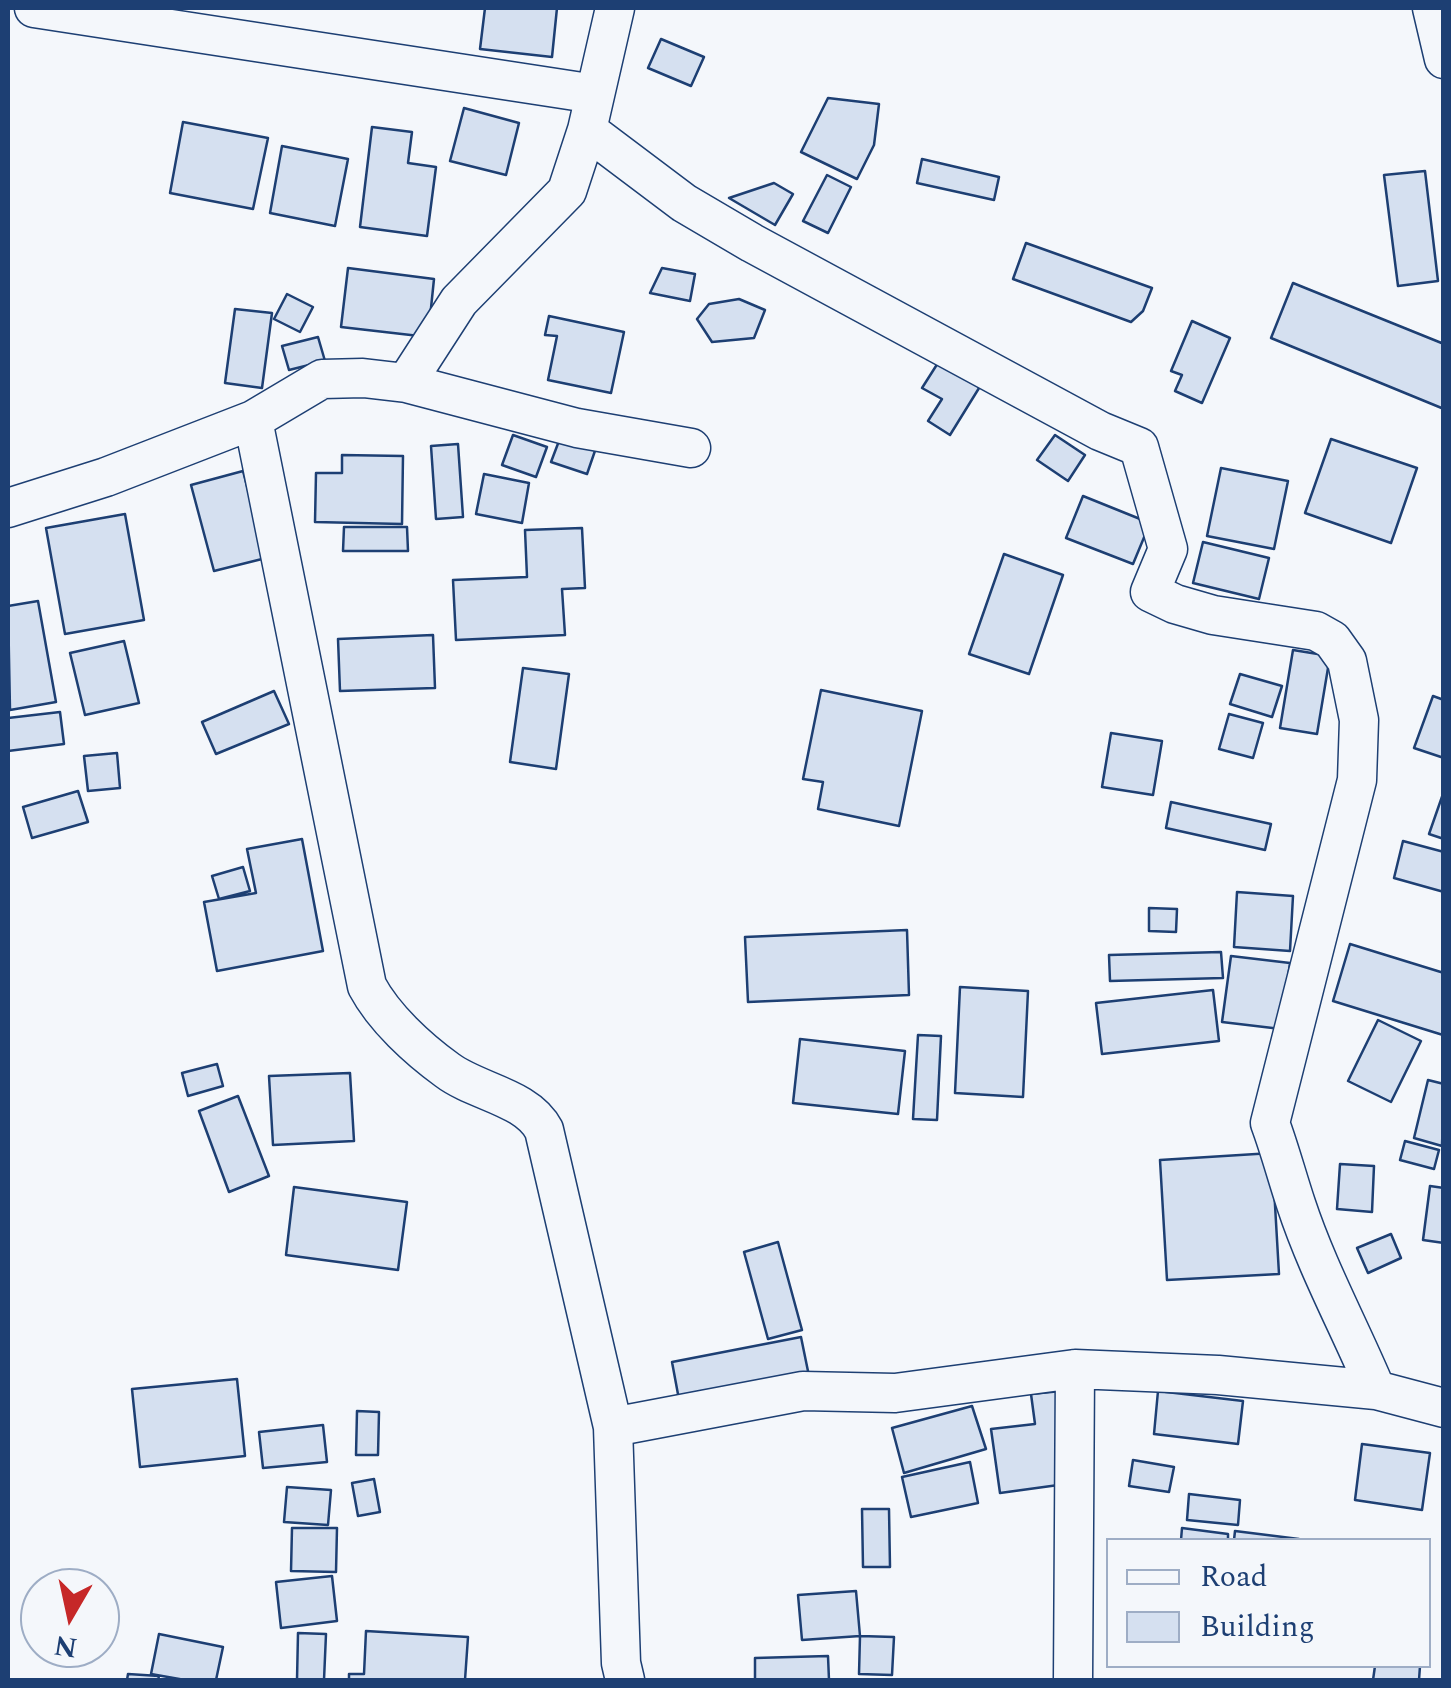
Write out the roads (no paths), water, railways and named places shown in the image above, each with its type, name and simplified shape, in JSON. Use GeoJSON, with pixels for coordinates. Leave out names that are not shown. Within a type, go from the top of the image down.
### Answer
{"type":"FeatureCollection","features":[{"type":"Feature","properties":{"kind":"street"},"geometry":{"type":"LineString","coordinates":[[34,8],[591,112],[684,203],[1100,432],[1139,446],[1168,549],[1150,592],[1174,604],[1316,631],[1332,640],[1346,661],[1359,720],[1357,780],[1270,1122],[1317,1257],[1376,1390]]}},
{"type":"Feature","properties":{"kind":"street"},"geometry":{"type":"LineString","coordinates":[[406,383],[459,302],[567,191],[616,8]]}},
{"type":"Feature","properties":{"kind":"street"},"geometry":{"type":"LineString","coordinates":[[1432,8],[1444,59]]}},
{"type":"Feature","properties":{"kind":"street"},"geometry":{"type":"LineString","coordinates":[[8,508],[106,477],[253,420],[322,379],[406,383],[577,428],[692,448]]}},
{"type":"Feature","properties":{"kind":"street"},"geometry":{"type":"LineString","coordinates":[[253,420],[367,986],[378,1006],[447,1070],[536,1117],[544,1130],[613,1427],[620,1663],[625,1680]]}},
{"type":"Feature","properties":{"kind":"street"},"geometry":{"type":"LineString","coordinates":[[1073,1680],[1075,1369]]}},
{"type":"Feature","properties":{"kind":"street"},"geometry":{"type":"LineString","coordinates":[[613,1427],[803,1392],[894,1394],[1075,1369],[1200,1374],[1376,1390],[1444,1408]]}}]}
